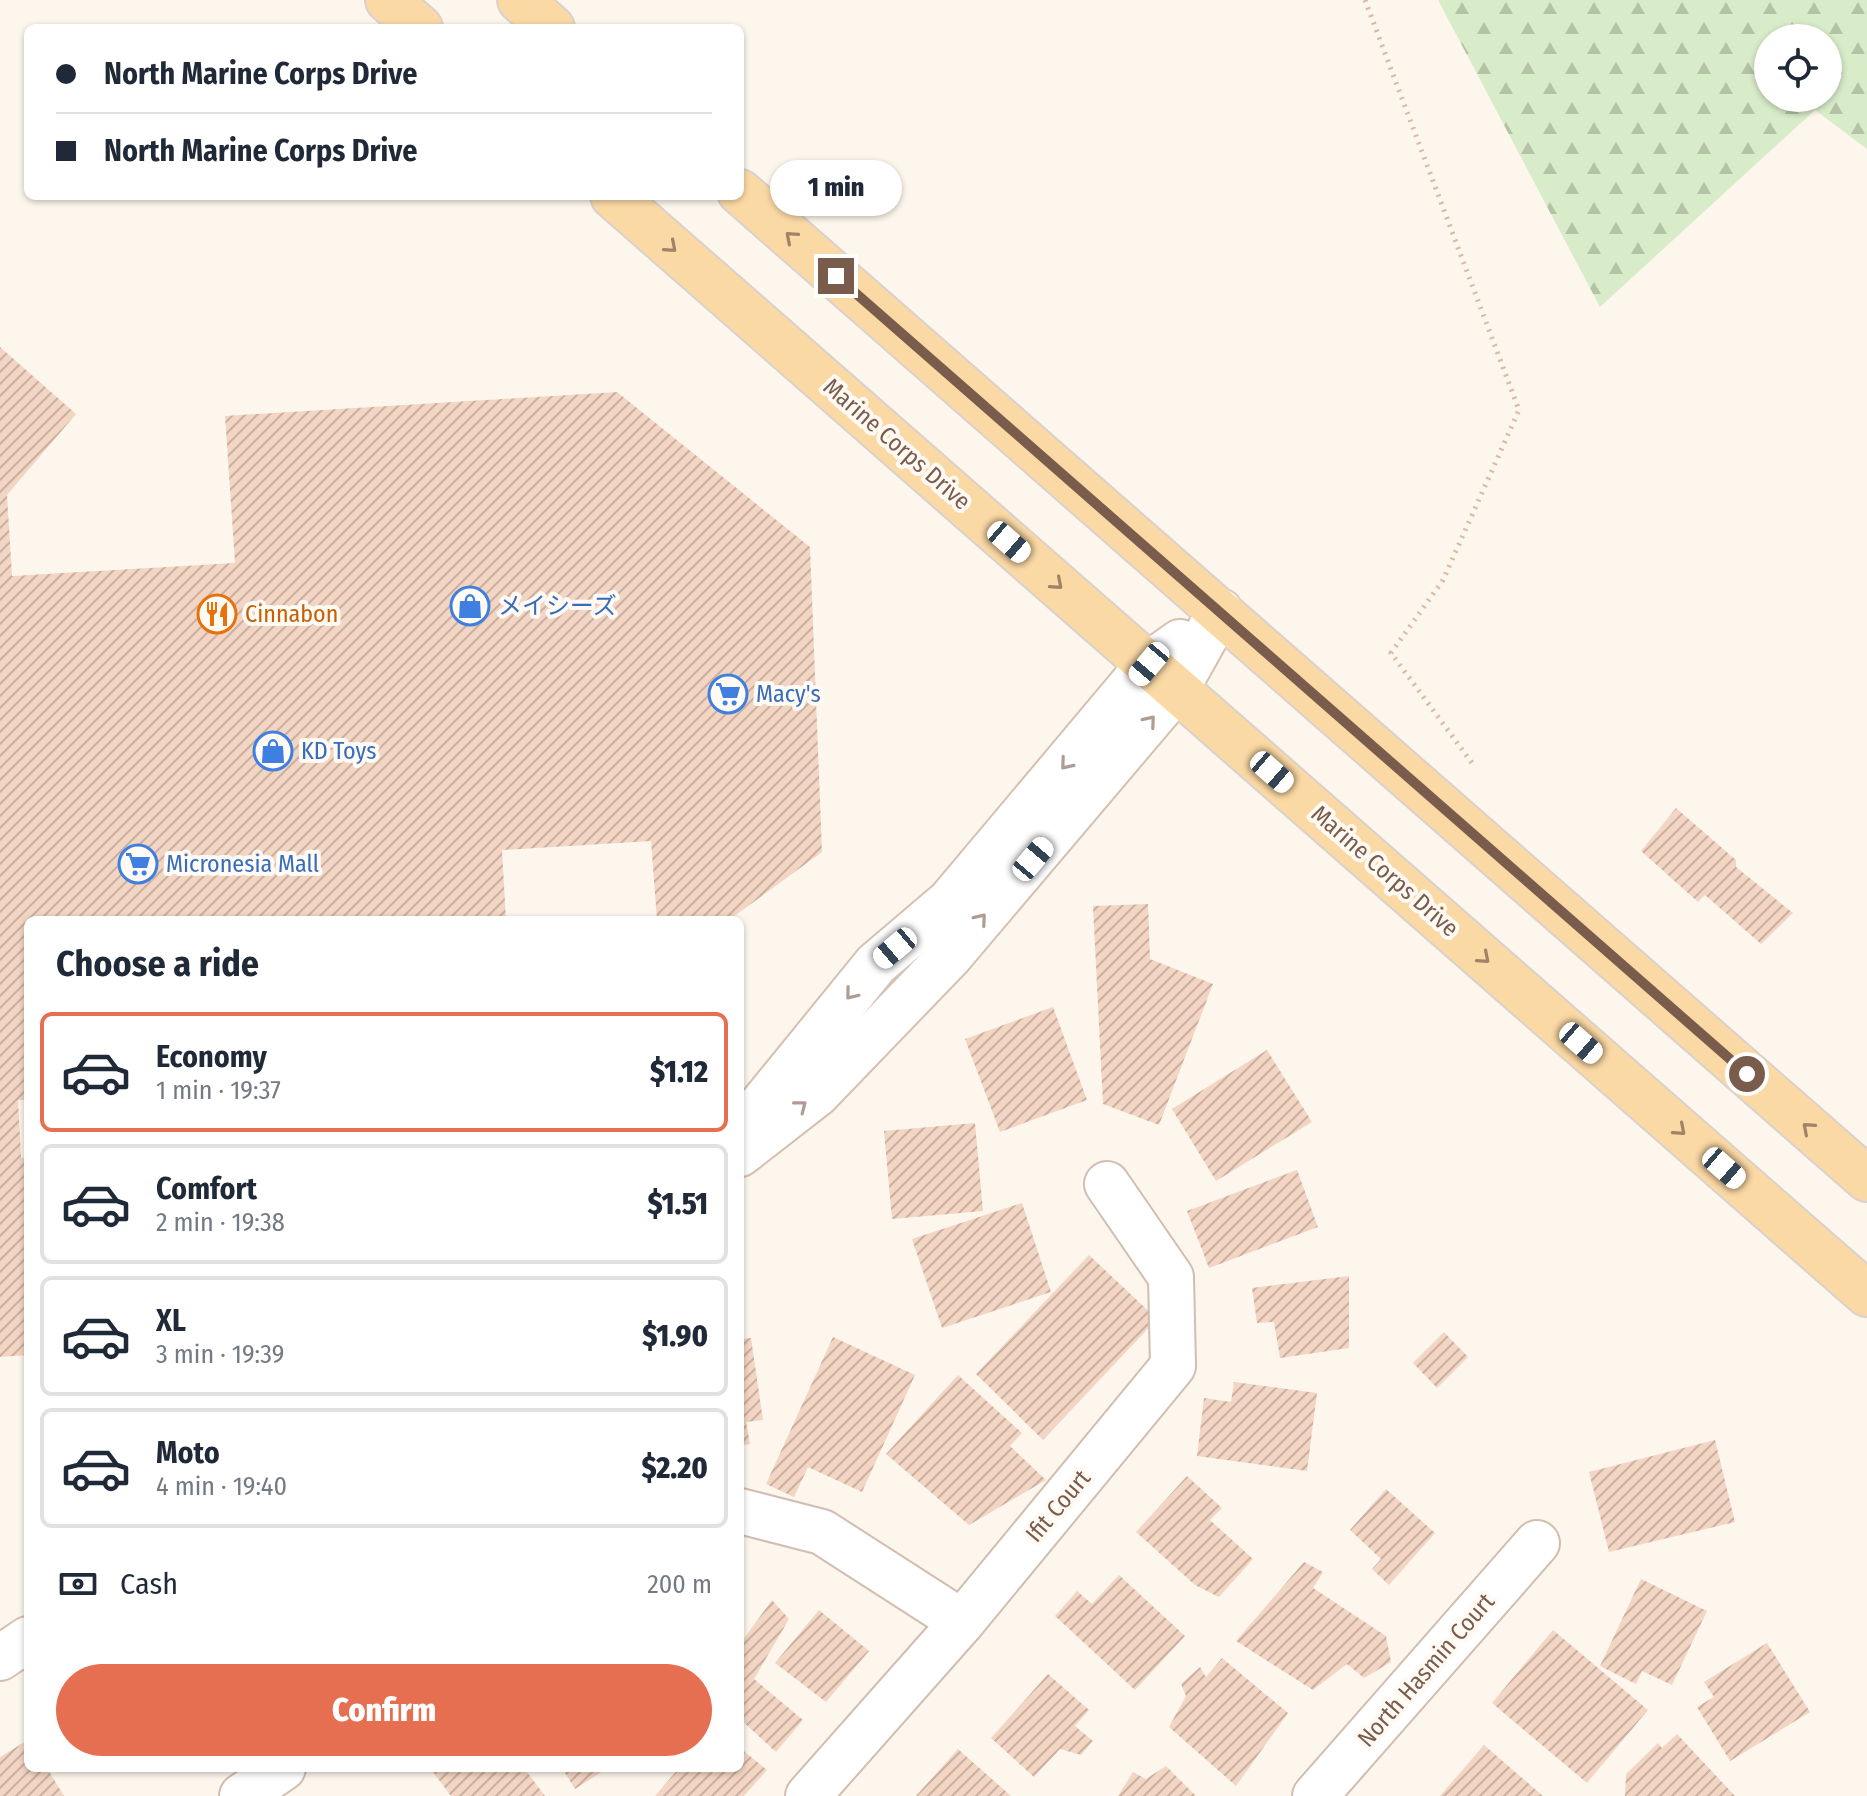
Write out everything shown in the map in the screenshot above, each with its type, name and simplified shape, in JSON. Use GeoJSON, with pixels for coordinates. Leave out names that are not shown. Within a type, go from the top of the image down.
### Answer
{"type":"FeatureCollection","features":[{"type":"Feature","properties":{"kind":"main road"},"geometry":{"type":"LineString","coordinates":[[388,0],[415,24]]}},
{"type":"Feature","properties":{"kind":"main road"},"geometry":{"type":"LineString","coordinates":[[520,0],[547,24]]}},
{"type":"Feature","properties":{"kind":"main road"},"geometry":{"type":"LineString","coordinates":[[744,195],[1867,1179]]}},
{"type":"Feature","properties":{"kind":"main road","name":"Marine Corps Drive"},"geometry":{"type":"LineString","coordinates":[[618,200],[1867,1294]]}},
{"type":"Feature","properties":{"kind":"street"},"geometry":{"type":"LineString","coordinates":[[744,1126],[876,964],[950,901],[1163,676],[1220,611]]}},
{"type":"Feature","properties":{"kind":"street"},"geometry":{"type":"LineString","coordinates":[[744,1151],[817,1094],[950,956],[1163,676]]}},
{"type":"Feature","properties":{"kind":"street","name":"Ifit Court"},"geometry":{"type":"LineString","coordinates":[[808,1796],[962,1622],[1173,1366],[1171,1277],[1107,1184]]}},
{"type":"Feature","properties":{"kind":"street"},"geometry":{"type":"LineString","coordinates":[[744,1512],[822,1532],[962,1622]]}},
{"type":"Feature","properties":{"kind":"street","name":"North Hasmin Court"},"geometry":{"type":"LineString","coordinates":[[1315,1796],[1537,1543]]}},
{"type":"Feature","properties":{"kind":"street"},"geometry":{"type":"LineString","coordinates":[[0,1658],[24,1642]]}},
{"type":"Feature","properties":{"kind":"street"},"geometry":{"type":"LineString","coordinates":[[242,1796],[277,1772]]}},
{"type":"Feature","properties":{"kind":"path"},"geometry":{"type":"LineString","coordinates":[[1365,0],[1519,410],[1443,580],[1391,653],[1472,763]]}},
{"type":"Feature","properties":{"kind":"green space"},"geometry":{"type":"Polygon","coordinates":[[[1438,0],[1867,0],[1867,149],[1818,112],[1842,112],[1842,24],[1754,24],[1754,112],[1813,112],[1600,307],[1438,0]]]}},
{"type":"Feature","properties":{"kind":"building","name":"Micronesia Mall"},"geometry":{"type":"Polygon","coordinates":[[[0,347],[76,414],[7,495],[12,576],[235,563],[225,416],[617,392],[810,547],[822,852],[734,916],[657,916],[651,841],[502,850],[506,916],[24,916],[24,1100],[18,1100],[21,1158],[24,1158],[24,1355],[0,1357],[0,347]]]}},
{"type":"Feature","properties":{"kind":"building"},"geometry":{"type":"Polygon","coordinates":[[[1676,808],[1736,860],[1736,867],[1793,913],[1761,944],[1705,895],[1698,902],[1641,851],[1676,808]]]}},
{"type":"Feature","properties":{"kind":"building"},"geometry":{"type":"Polygon","coordinates":[[[1148,904],[1150,959],[1213,984],[1159,1125],[1103,1104],[1093,906],[1148,904]]]}},
{"type":"Feature","properties":{"kind":"building"},"geometry":{"type":"Polygon","coordinates":[[[1053,1007],[1087,1100],[1000,1132],[965,1039],[1053,1007]]]}},
{"type":"Feature","properties":{"kind":"building"},"geometry":{"type":"Polygon","coordinates":[[[1267,1050],[1312,1122],[1216,1181],[1172,1109],[1267,1050]]]}},
{"type":"Feature","properties":{"kind":"building"},"geometry":{"type":"Polygon","coordinates":[[[975,1123],[983,1211],[892,1219],[884,1131],[975,1123]]]}},
{"type":"Feature","properties":{"kind":"building"},"geometry":{"type":"Polygon","coordinates":[[[1297,1170],[1318,1227],[1209,1268],[1187,1211],[1297,1170]]]}},
{"type":"Feature","properties":{"kind":"building"},"geometry":{"type":"Polygon","coordinates":[[[1022,1203],[1051,1292],[942,1328],[912,1239],[1022,1203]]]}},
{"type":"Feature","properties":{"kind":"building"},"geometry":{"type":"Polygon","coordinates":[[[1089,1255],[1157,1319],[1043,1440],[976,1374],[1089,1255]]]}},
{"type":"Feature","properties":{"kind":"building"},"geometry":{"type":"Polygon","coordinates":[[[1349,1276],[1349,1348],[1280,1358],[1274,1322],[1257,1323],[1252,1288],[1349,1276]]]}},
{"type":"Feature","properties":{"kind":"building"},"geometry":{"type":"Polygon","coordinates":[[[1444,1332],[1468,1357],[1437,1388],[1413,1363],[1444,1332]]]}},
{"type":"Feature","properties":{"kind":"building"},"geometry":{"type":"Polygon","coordinates":[[[833,1337],[915,1375],[862,1492],[808,1467],[794,1497],[766,1484],[833,1337]]]}},
{"type":"Feature","properties":{"kind":"building"},"geometry":{"type":"Polygon","coordinates":[[[751,1338],[763,1420],[746,1422],[750,1444],[744,1445],[744,1339],[751,1338]]]}},
{"type":"Feature","properties":{"kind":"building"},"geometry":{"type":"Polygon","coordinates":[[[958,1375],[1022,1433],[1010,1446],[1046,1480],[969,1525],[886,1454],[958,1375]]]}},
{"type":"Feature","properties":{"kind":"building"},"geometry":{"type":"Polygon","coordinates":[[[1234,1382],[1317,1393],[1307,1471],[1197,1456],[1204,1398],[1231,1402],[1234,1382]]]}},
{"type":"Feature","properties":{"kind":"building"},"geometry":{"type":"Polygon","coordinates":[[[1715,1440],[1735,1522],[1609,1552],[1589,1472],[1715,1440]]]}},
{"type":"Feature","properties":{"kind":"building"},"geometry":{"type":"Polygon","coordinates":[[[1187,1476],[1222,1508],[1210,1520],[1253,1559],[1219,1597],[1195,1585],[1136,1532],[1187,1476]]]}},
{"type":"Feature","properties":{"kind":"building"},"geometry":{"type":"Polygon","coordinates":[[[1386,1489],[1435,1533],[1389,1585],[1372,1569],[1381,1559],[1350,1530],[1386,1489]]]}},
{"type":"Feature","properties":{"kind":"building"},"geometry":{"type":"Polygon","coordinates":[[[1304,1562],[1323,1572],[1313,1588],[1386,1636],[1391,1662],[1364,1678],[1347,1664],[1313,1690],[1236,1641],[1304,1562]]]}},
{"type":"Feature","properties":{"kind":"building"},"geometry":{"type":"Polygon","coordinates":[[[1119,1575],[1185,1636],[1135,1690],[1055,1616],[1077,1591],[1092,1604],[1119,1575]]]}},
{"type":"Feature","properties":{"kind":"building"},"geometry":{"type":"Polygon","coordinates":[[[1641,1579],[1707,1611],[1672,1685],[1642,1671],[1636,1684],[1600,1666],[1641,1579]]]}},
{"type":"Feature","properties":{"kind":"building"},"geometry":{"type":"Polygon","coordinates":[[[772,1600],[789,1619],[754,1679],[803,1720],[776,1752],[744,1723],[744,1638],[772,1600]]]}},
{"type":"Feature","properties":{"kind":"building"},"geometry":{"type":"Polygon","coordinates":[[[819,1610],[869,1651],[826,1702],[775,1663],[819,1610]]]}},
{"type":"Feature","properties":{"kind":"building"},"geometry":{"type":"Polygon","coordinates":[[[1553,1630],[1648,1710],[1587,1783],[1492,1703],[1553,1630]]]}},
{"type":"Feature","properties":{"kind":"building"},"geometry":{"type":"Polygon","coordinates":[[[1767,1643],[1810,1712],[1730,1761],[1697,1707],[1714,1697],[1704,1682],[1767,1643]]]}},
{"type":"Feature","properties":{"kind":"building"},"geometry":{"type":"Polygon","coordinates":[[[1222,1658],[1288,1713],[1236,1786],[1169,1727],[1186,1696],[1181,1684],[1200,1667],[1206,1677],[1222,1658]]]}},
{"type":"Feature","properties":{"kind":"building"},"geometry":{"type":"Polygon","coordinates":[[[1048,1674],[1089,1710],[1075,1726],[1093,1741],[1081,1755],[1060,1749],[1034,1777],[991,1738],[1048,1674]]]}},
{"type":"Feature","properties":{"kind":"building"},"geometry":{"type":"Polygon","coordinates":[[[1677,1734],[1735,1796],[1625,1796],[1626,1774],[1658,1743],[1662,1748],[1677,1734]]]}},
{"type":"Feature","properties":{"kind":"building"},"geometry":{"type":"Polygon","coordinates":[[[24,1742],[24,1772],[49,1772],[64,1796],[0,1796],[0,1757],[24,1742]]]}},
{"type":"Feature","properties":{"kind":"building"},"geometry":{"type":"Polygon","coordinates":[[[1484,1745],[1543,1796],[1440,1796],[1484,1745]]]}},
{"type":"Feature","properties":{"kind":"building"},"geometry":{"type":"Polygon","coordinates":[[[958,1749],[1011,1796],[916,1796],[958,1749]]]}},
{"type":"Feature","properties":{"kind":"building"},"geometry":{"type":"Polygon","coordinates":[[[744,1751],[767,1770],[744,1796],[655,1796],[676,1772],[744,1772],[744,1751]]]}},
{"type":"Feature","properties":{"kind":"building"},"geometry":{"type":"Polygon","coordinates":[[[1166,1766],[1196,1796],[1118,1796],[1133,1772],[1146,1779],[1166,1766]]]}},
{"type":"Feature","properties":{"kind":"building"},"geometry":{"type":"Polygon","coordinates":[[[433,1772],[527,1772],[545,1796],[451,1796],[433,1772]]]}},
{"type":"Feature","properties":{"kind":"building"},"geometry":{"type":"Polygon","coordinates":[[[564,1772],[602,1772],[575,1789],[564,1772]]]}},
{"type":"Feature","properties":{"kind":"place","name":"メイシーズ"},"geometry":{"type":"Point","coordinates":[470,606]}},
{"type":"Feature","properties":{"kind":"place","name":"Cinnabon"},"geometry":{"type":"Point","coordinates":[217,614]}},
{"type":"Feature","properties":{"kind":"place","name":"Macy's"},"geometry":{"type":"Point","coordinates":[728,694]}},
{"type":"Feature","properties":{"kind":"place","name":"KD Toys"},"geometry":{"type":"Point","coordinates":[273,751]}},
{"type":"Feature","properties":{"kind":"place","name":"Micronesia Mall"},"geometry":{"type":"Point","coordinates":[138,864]}},
{"type":"Feature","properties":{"kind":"route"},"geometry":{"type":"LineString","coordinates":[[836,276],[1747,1074]]}}]}
